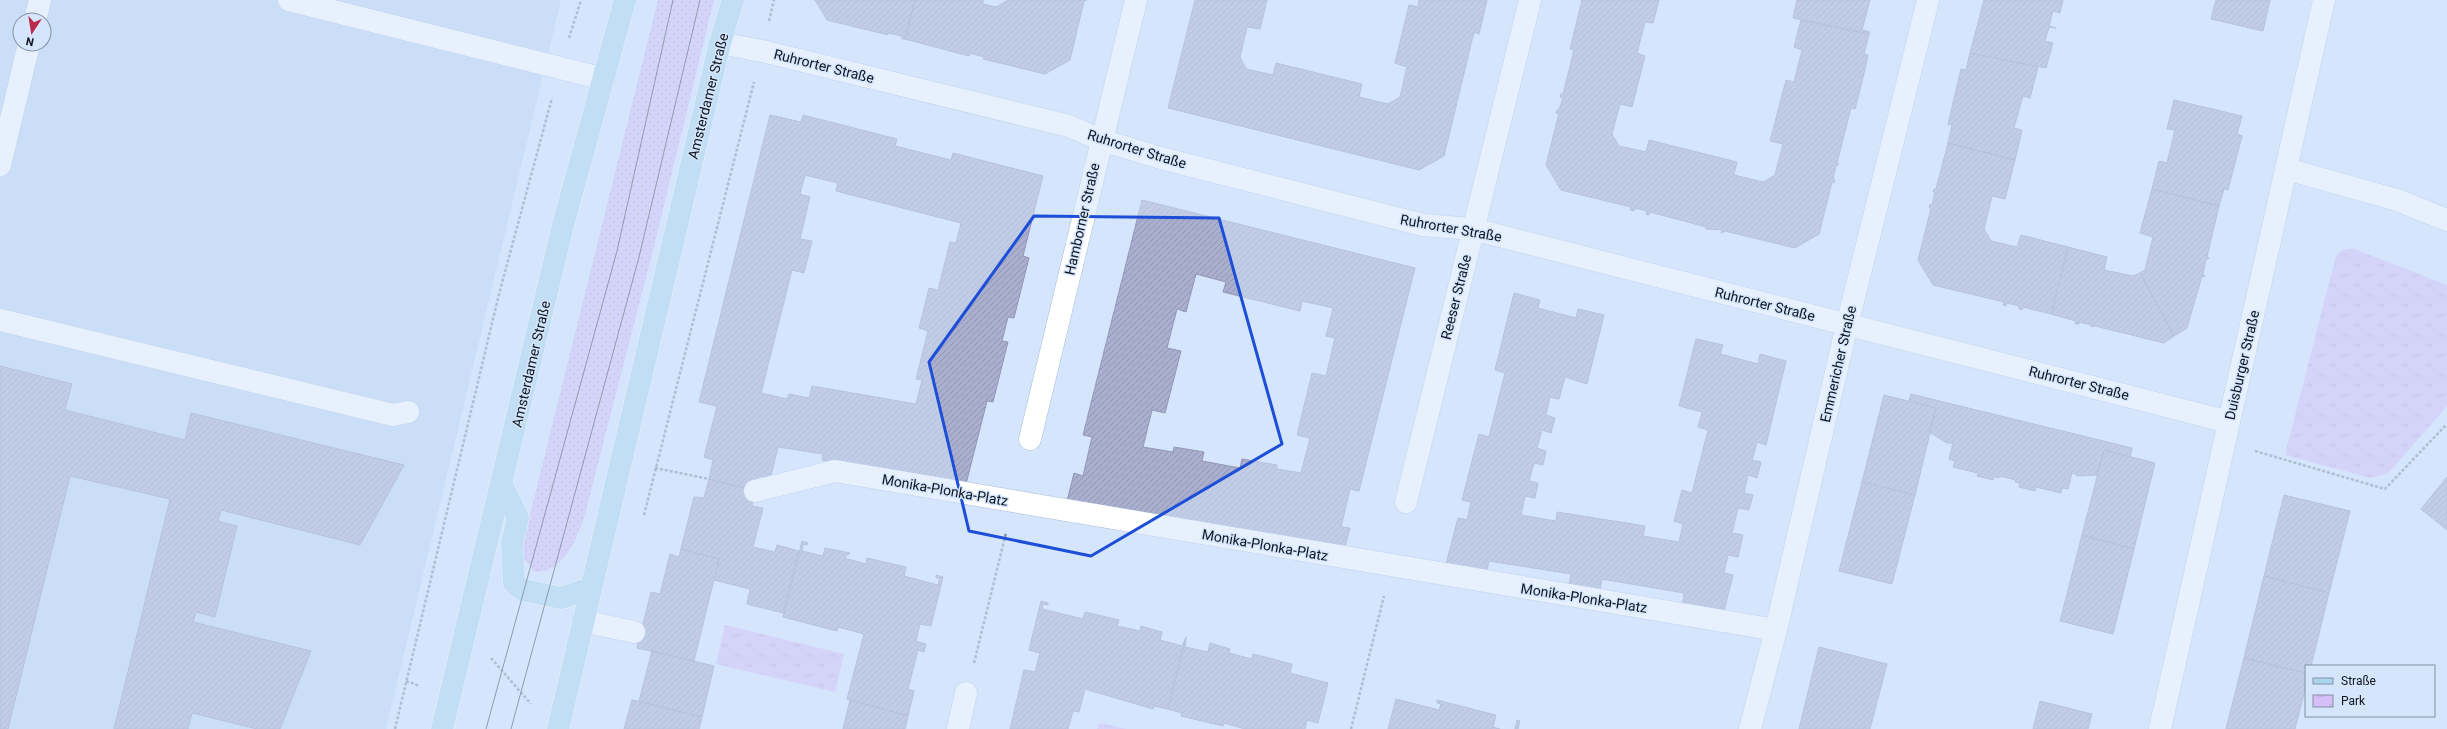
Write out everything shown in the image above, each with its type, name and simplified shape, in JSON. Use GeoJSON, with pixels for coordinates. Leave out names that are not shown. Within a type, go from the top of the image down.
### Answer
{"type":"FeatureCollection","features":[{"type":"Feature","properties":{"kind":"main road","name":"Amsterdamer Straße"},"geometry":{"type":"LineString","coordinates":[[442,729],[502,485],[563,225],[625,0]]}},
{"type":"Feature","properties":{"kind":"main road","name":"Amsterdamer Straße"},"geometry":{"type":"LineString","coordinates":[[558,729],[720,44],[733,0]]}},
{"type":"Feature","properties":{"kind":"main road"},"geometry":{"type":"LineString","coordinates":[[502,485],[518,518],[512,544],[514,583],[523,590],[561,598],[591,588]]}},
{"type":"Feature","properties":{"kind":"street"},"geometry":{"type":"LineString","coordinates":[[37,12],[40,0]]}},
{"type":"Feature","properties":{"kind":"street"},"geometry":{"type":"LineString","coordinates":[[289,0],[604,79]]}},
{"type":"Feature","properties":{"kind":"street","name":"Hamborner Straße"},"geometry":{"type":"LineString","coordinates":[[1030,439],[1136,0]]}},
{"type":"Feature","properties":{"kind":"street","name":"Reeser Straße"},"geometry":{"type":"LineString","coordinates":[[1406,502],[1530,0]]}},
{"type":"Feature","properties":{"kind":"street","name":"Emmericher Straße"},"geometry":{"type":"LineString","coordinates":[[1750,729],[1776,630],[1847,324],[1928,0]]}},
{"type":"Feature","properties":{"kind":"street","name":"Duisburger Straße"},"geometry":{"type":"LineString","coordinates":[[2160,729],[2226,443],[2229,422],[2324,0]]}},
{"type":"Feature","properties":{"kind":"street","name":"Ruhrorter Straße"},"geometry":{"type":"LineString","coordinates":[[720,44],[762,51],[1069,126],[1101,140],[1160,158],[1423,225],[1473,228],[2229,422]]}},
{"type":"Feature","properties":{"kind":"street"},"geometry":{"type":"LineString","coordinates":[[0,165],[27,52]]}},
{"type":"Feature","properties":{"kind":"street"},"geometry":{"type":"LineString","coordinates":[[2287,169],[2397,200],[2447,220]]}},
{"type":"Feature","properties":{"kind":"street"},"geometry":{"type":"LineString","coordinates":[[0,320],[393,415],[408,412]]}},
{"type":"Feature","properties":{"kind":"street","name":"Monika-Plonka-Platz"},"geometry":{"type":"LineString","coordinates":[[755,491],[835,471],[1776,630]]}},
{"type":"Feature","properties":{"kind":"street"},"geometry":{"type":"LineString","coordinates":[[583,622],[634,632]]}},
{"type":"Feature","properties":{"kind":"street"},"geometry":{"type":"LineString","coordinates":[[958,729],[966,693]]}},
{"type":"Feature","properties":{"kind":"path"},"geometry":{"type":"LineString","coordinates":[[395,729],[452,497],[499,294],[581,0]]}},
{"type":"Feature","properties":{"kind":"path"},"geometry":{"type":"LineString","coordinates":[[642,521],[774,0]]}},
{"type":"Feature","properties":{"kind":"path"},"geometry":{"type":"LineString","coordinates":[[2226,443],[2385,489],[2447,424]]}},
{"type":"Feature","properties":{"kind":"path"},"geometry":{"type":"LineString","coordinates":[[656,468],[709,479]]}},
{"type":"Feature","properties":{"kind":"path"},"geometry":{"type":"LineString","coordinates":[[966,693],[1014,502]]}},
{"type":"Feature","properties":{"kind":"path"},"geometry":{"type":"LineString","coordinates":[[1351,729],[1391,566]]}},
{"type":"Feature","properties":{"kind":"path"},"geometry":{"type":"LineString","coordinates":[[488,664],[490,656],[536,709]]}},
{"type":"Feature","properties":{"kind":"path"},"geometry":{"type":"LineString","coordinates":[[406,681],[450,696]]}},
{"type":"Feature","properties":{"kind":"highlighted area"},"geometry":{"type":"Polygon","coordinates":[[[1034,216],[1219,218],[1282,444],[1091,556],[969,531],[929,362],[1034,216]]]}},
{"type":"Feature","properties":{"kind":"shaded area"},"geometry":{"type":"Polygon","coordinates":[[[0,0],[561,0],[386,729],[0,729],[0,0]]]}},
{"type":"Feature","properties":{"kind":"green space"},"geometry":{"type":"Polygon","coordinates":[[[658,0],[714,0],[652,254],[585,514],[574,543],[562,560],[545,570],[535,572],[522,557],[523,543],[658,0]]]}},
{"type":"Feature","properties":{"kind":"green space"},"geometry":{"type":"Polygon","coordinates":[[[2352,248],[2447,285],[2447,406],[2392,469],[2386,474],[2371,478],[2285,455],[2336,256],[2341,251],[2352,248]]]}},
{"type":"Feature","properties":{"kind":"green space"},"geometry":{"type":"Polygon","coordinates":[[[725,625],[844,654],[835,692],[716,664],[725,625]]]}},
{"type":"Feature","properties":{"kind":"green space"},"geometry":{"type":"Polygon","coordinates":[[[1099,723],[1126,729],[1097,729],[1099,723]]]}},
{"type":"Feature","properties":{"kind":"building"},"geometry":{"type":"Polygon","coordinates":[[[815,0],[915,0],[905,39],[902,39],[902,36],[888,33],[888,35],[827,20],[815,0]]]}},
{"type":"Feature","properties":{"kind":"building"},"geometry":{"type":"Polygon","coordinates":[[[915,0],[983,0],[983,4],[996,7],[1008,0],[1087,0],[1084,1],[1070,60],[1045,74],[983,59],[984,57],[970,53],[969,56],[905,39],[915,0]]]}},
{"type":"Feature","properties":{"kind":"building"},"geometry":{"type":"Polygon","coordinates":[[[1195,0],[1267,0],[1260,29],[1247,27],[1240,57],[1246,69],[1273,75],[1276,63],[1362,84],[1359,97],[1388,104],[1400,97],[1407,67],[1395,63],[1409,5],[1418,7],[1419,0],[1487,0],[1479,34],[1474,32],[1444,156],[1419,170],[1168,108],[1195,0]]]}},
{"type":"Feature","properties":{"kind":"building"},"geometry":{"type":"Polygon","coordinates":[[[1582,0],[1659,0],[1653,23],[1645,22],[1637,53],[1645,56],[1632,107],[1620,104],[1612,134],[1619,146],[1646,152],[1649,140],[1737,162],[1734,175],[1763,182],[1775,175],[1783,144],[1770,141],[1786,80],[1794,82],[1802,50],[1794,47],[1801,20],[1869,34],[1864,54],[1868,55],[1862,82],[1855,109],[1851,108],[1837,163],[1839,164],[1836,166],[1833,179],[1835,180],[1834,183],[1832,182],[1819,234],[1795,248],[1725,231],[1721,233],[1722,230],[1706,229],[1706,227],[1650,212],[1649,215],[1646,214],[1647,211],[1635,208],[1634,211],[1630,210],[1631,207],[1561,190],[1546,165],[1559,113],[1556,113],[1557,110],[1559,110],[1563,98],[1560,97],[1561,94],[1563,94],[1574,50],[1570,49],[1582,0]]]}},
{"type":"Feature","properties":{"kind":"building"},"geometry":{"type":"Polygon","coordinates":[[[1797,0],[1870,0],[1862,30],[1870,32],[1869,34],[1793,18],[1797,0]]]}},
{"type":"Feature","properties":{"kind":"building"},"geometry":{"type":"Polygon","coordinates":[[[1984,0],[2063,0],[2060,13],[2053,11],[2049,26],[2056,28],[2049,27],[2045,41],[2053,43],[2046,68],[1970,53],[1984,0]]]}},
{"type":"Feature","properties":{"kind":"building"},"geometry":{"type":"Polygon","coordinates":[[[2216,0],[2270,0],[2263,31],[2211,19],[2216,0]]]}},
{"type":"Feature","properties":{"kind":"building"},"geometry":{"type":"Polygon","coordinates":[[[1970,53],[2038,67],[2030,98],[2023,96],[2014,128],[2022,130],[2015,160],[1948,143],[1952,125],[1948,124],[1961,69],[1966,70],[1970,53]]]}},
{"type":"Feature","properties":{"kind":"building"},"geometry":{"type":"Polygon","coordinates":[[[2174,100],[2242,116],[2237,134],[2242,136],[2228,190],[2224,189],[2219,206],[2152,189],[2159,161],[2167,163],[2175,130],[2167,129],[2174,100]]]}},
{"type":"Feature","properties":{"kind":"building"},"geometry":{"type":"Polygon","coordinates":[[[770,115],[801,122],[803,115],[897,139],[895,146],[951,160],[953,153],[1043,176],[1023,256],[1029,258],[1014,318],[1008,317],[1002,341],[1008,342],[993,402],[987,401],[966,484],[822,460],[823,454],[778,447],[770,480],[759,476],[755,491],[709,479],[713,460],[704,457],[717,406],[699,402],[770,115]],[[805,175],[800,194],[810,197],[800,239],[812,241],[804,273],[792,270],[761,393],[787,399],[789,394],[809,398],[812,386],[916,404],[922,380],[916,379],[928,331],[919,328],[929,288],[938,290],[950,242],[956,243],[961,223],[836,191],[838,183],[805,175]]]}},
{"type":"Feature","properties":{"kind":"building"},"geometry":{"type":"Polygon","coordinates":[[[1948,143],[2015,160],[2005,199],[1992,196],[1984,229],[1991,241],[2017,247],[2021,235],[2068,247],[2051,314],[2023,307],[2022,310],[2019,309],[2019,306],[2006,303],[2006,306],[2003,305],[2004,302],[1933,285],[1918,260],[1931,208],[1929,208],[1930,204],[1932,205],[1935,192],[1933,192],[1934,189],[1936,189],[1948,143]]]}},
{"type":"Feature","properties":{"kind":"building"},"geometry":{"type":"Polygon","coordinates":[[[2152,189],[2219,206],[2207,257],[2209,258],[2206,260],[2203,273],[2205,277],[2202,276],[2187,328],[2174,336],[2140,273],[2145,270],[2153,237],[2140,233],[2152,189]]]}},
{"type":"Feature","properties":{"kind":"building"},"geometry":{"type":"Polygon","coordinates":[[[1142,200],[1415,268],[1359,491],[1350,489],[1341,527],[1350,528],[1345,547],[1067,501],[1074,473],[1083,476],[1092,437],[1083,435],[1142,200]],[[1196,274],[1186,312],[1177,309],[1167,348],[1181,351],[1165,413],[1152,410],[1143,447],[1173,452],[1174,447],[1204,452],[1202,461],[1240,468],[1242,459],[1277,465],[1277,469],[1301,473],[1310,438],[1297,435],[1312,373],[1326,376],[1335,338],[1326,336],[1333,308],[1302,301],[1300,311],[1223,292],[1226,282],[1196,274]]]}},
{"type":"Feature","properties":{"kind":"building"},"geometry":{"type":"Polygon","coordinates":[[[2068,247],[2107,257],[2104,270],[2133,276],[2140,273],[2174,336],[2164,343],[2095,326],[2091,327],[2092,325],[2079,322],[2079,324],[2075,324],[2076,321],[2051,314],[2068,247]]]}},
{"type":"Feature","properties":{"kind":"building"},"geometry":{"type":"Polygon","coordinates":[[[1514,293],[1540,300],[1538,308],[1576,318],[1578,309],[1604,315],[1587,384],[1565,377],[1559,399],[1550,397],[1546,415],[1555,418],[1551,433],[1542,430],[1537,448],[1546,451],[1543,465],[1534,463],[1529,481],[1538,483],[1535,498],[1525,496],[1521,515],[1556,521],[1557,512],[1645,526],[1643,536],[1679,542],[1683,524],[1674,521],[1682,490],[1692,493],[1708,430],[1698,427],[1702,412],[1679,406],[1696,339],[1723,345],[1720,354],[1758,364],[1760,354],[1786,361],[1766,445],[1757,442],[1752,460],[1761,462],[1757,478],[1748,475],[1744,493],[1753,495],[1749,510],[1738,508],[1732,533],[1743,535],[1738,557],[1728,555],[1724,573],[1733,575],[1724,611],[1683,604],[1684,593],[1602,579],[1600,590],[1569,585],[1571,574],[1489,561],[1487,571],[1446,564],[1458,518],[1467,520],[1471,502],[1462,500],[1479,434],[1489,437],[1505,373],[1495,370],[1514,293]]]}},
{"type":"Feature","properties":{"kind":"building"},"geometry":{"type":"Polygon","coordinates":[[[0,366],[72,384],[65,410],[185,440],[191,413],[404,465],[360,545],[221,510],[218,521],[237,526],[215,617],[196,612],[193,622],[311,651],[280,729],[257,729],[192,713],[188,729],[114,729],[170,499],[70,476],[8,729],[0,729],[0,366]]]}},
{"type":"Feature","properties":{"kind":"building"},"geometry":{"type":"Polygon","coordinates":[[[1911,394],[2132,448],[2130,457],[2104,450],[2097,475],[2077,476],[2076,474],[2072,473],[2068,489],[2062,488],[2061,493],[2036,487],[2035,491],[2019,487],[2020,483],[2015,482],[2016,480],[1999,476],[1999,478],[1994,477],[1993,480],[1977,476],[1978,473],[1953,467],[1955,461],[1949,459],[1953,443],[1947,443],[1929,432],[1936,408],[1909,401],[1911,394]]]}},
{"type":"Feature","properties":{"kind":"building"},"geometry":{"type":"Polygon","coordinates":[[[1884,395],[1936,408],[1915,495],[1862,482],[1884,395]]]}},
{"type":"Feature","properties":{"kind":"building"},"geometry":{"type":"Polygon","coordinates":[[[2104,450],[2155,463],[2134,549],[2082,535],[2104,450]]]}},
{"type":"Feature","properties":{"kind":"building"},"geometry":{"type":"Polygon","coordinates":[[[2447,477],[2447,530],[2421,509],[2447,477]]]}},
{"type":"Feature","properties":{"kind":"building"},"geometry":{"type":"Polygon","coordinates":[[[709,479],[755,491],[752,506],[763,508],[753,547],[775,552],[777,545],[799,551],[783,613],[747,604],[750,589],[714,580],[719,559],[681,549],[694,497],[704,498],[709,479]]]}},
{"type":"Feature","properties":{"kind":"building"},"geometry":{"type":"Polygon","coordinates":[[[1862,482],[1915,495],[1892,584],[1839,571],[1862,482]]]}},
{"type":"Feature","properties":{"kind":"building"},"geometry":{"type":"Polygon","coordinates":[[[2284,495],[2350,511],[2329,593],[2264,576],[2284,495]]]}},
{"type":"Feature","properties":{"kind":"building"},"geometry":{"type":"Polygon","coordinates":[[[2082,535],[2134,549],[2113,634],[2060,621],[2082,535]]]}},
{"type":"Feature","properties":{"kind":"building"},"geometry":{"type":"Polygon","coordinates":[[[802,541],[808,543],[807,545],[803,544],[802,551],[823,556],[825,548],[850,553],[844,558],[866,564],[867,558],[906,567],[904,576],[938,585],[940,578],[936,578],[936,575],[943,577],[931,626],[920,624],[916,641],[926,644],[924,652],[918,650],[908,689],[914,691],[908,716],[847,699],[864,634],[838,627],[837,631],[783,617],[802,541]]]}},
{"type":"Feature","properties":{"kind":"building"},"geometry":{"type":"Polygon","coordinates":[[[681,549],[719,559],[694,661],[637,648],[651,592],[660,594],[670,554],[679,557],[681,549]]]}},
{"type":"Feature","properties":{"kind":"building"},"geometry":{"type":"Polygon","coordinates":[[[2264,576],[2329,593],[2311,665],[2305,665],[2305,673],[2244,658],[2264,576]]]}},
{"type":"Feature","properties":{"kind":"building"},"geometry":{"type":"Polygon","coordinates":[[[1041,601],[1048,603],[1048,605],[1043,604],[1042,609],[1083,619],[1085,612],[1119,620],[1117,626],[1140,631],[1141,626],[1162,632],[1160,640],[1182,646],[1186,637],[1168,709],[1154,706],[1153,709],[1085,689],[1079,712],[1073,711],[1068,729],[1010,729],[1024,670],[1035,672],[1040,653],[1029,650],[1041,601]]]}},
{"type":"Feature","properties":{"kind":"building"},"geometry":{"type":"Polygon","coordinates":[[[1186,637],[1185,647],[1208,652],[1210,643],[1230,649],[1229,653],[1252,659],[1253,654],[1292,664],[1290,673],[1328,683],[1318,723],[1307,720],[1305,729],[1245,729],[1224,723],[1223,726],[1181,716],[1182,713],[1168,709],[1186,637]]]}},
{"type":"Feature","properties":{"kind":"building"},"geometry":{"type":"Polygon","coordinates":[[[1819,647],[1887,664],[1870,729],[1799,729],[1819,647]]]}},
{"type":"Feature","properties":{"kind":"building"},"geometry":{"type":"Polygon","coordinates":[[[652,651],[714,666],[702,717],[639,701],[652,651]]]}},
{"type":"Feature","properties":{"kind":"building"},"geometry":{"type":"Polygon","coordinates":[[[2244,658],[2305,673],[2305,690],[2295,729],[2226,729],[2244,658]]]}},
{"type":"Feature","properties":{"kind":"building"},"geometry":{"type":"Polygon","coordinates":[[[1396,699],[1439,710],[1441,704],[1437,703],[1437,700],[1496,715],[1493,727],[1500,729],[1388,729],[1396,699]]]}},
{"type":"Feature","properties":{"kind":"building"},"geometry":{"type":"Polygon","coordinates":[[[632,700],[702,717],[699,729],[624,729],[632,700]]]}},
{"type":"Feature","properties":{"kind":"building"},"geometry":{"type":"Polygon","coordinates":[[[850,700],[908,716],[905,729],[843,729],[850,700]]]}},
{"type":"Feature","properties":{"kind":"building"},"geometry":{"type":"Polygon","coordinates":[[[2040,701],[2092,714],[2088,729],[2033,729],[2040,701]]]}},
{"type":"Feature","properties":{"kind":"building"},"geometry":{"type":"Polygon","coordinates":[[[1517,720],[1520,721],[1518,729],[1515,729],[1517,720]]]}},
{"type":"Feature","properties":{"kind":"tram line"},"geometry":{"type":"LineString","coordinates":[[486,729],[617,251],[673,0]]}},
{"type":"Feature","properties":{"kind":"tram line"},"geometry":{"type":"LineString","coordinates":[[511,729],[639,257],[700,0]]}}]}
